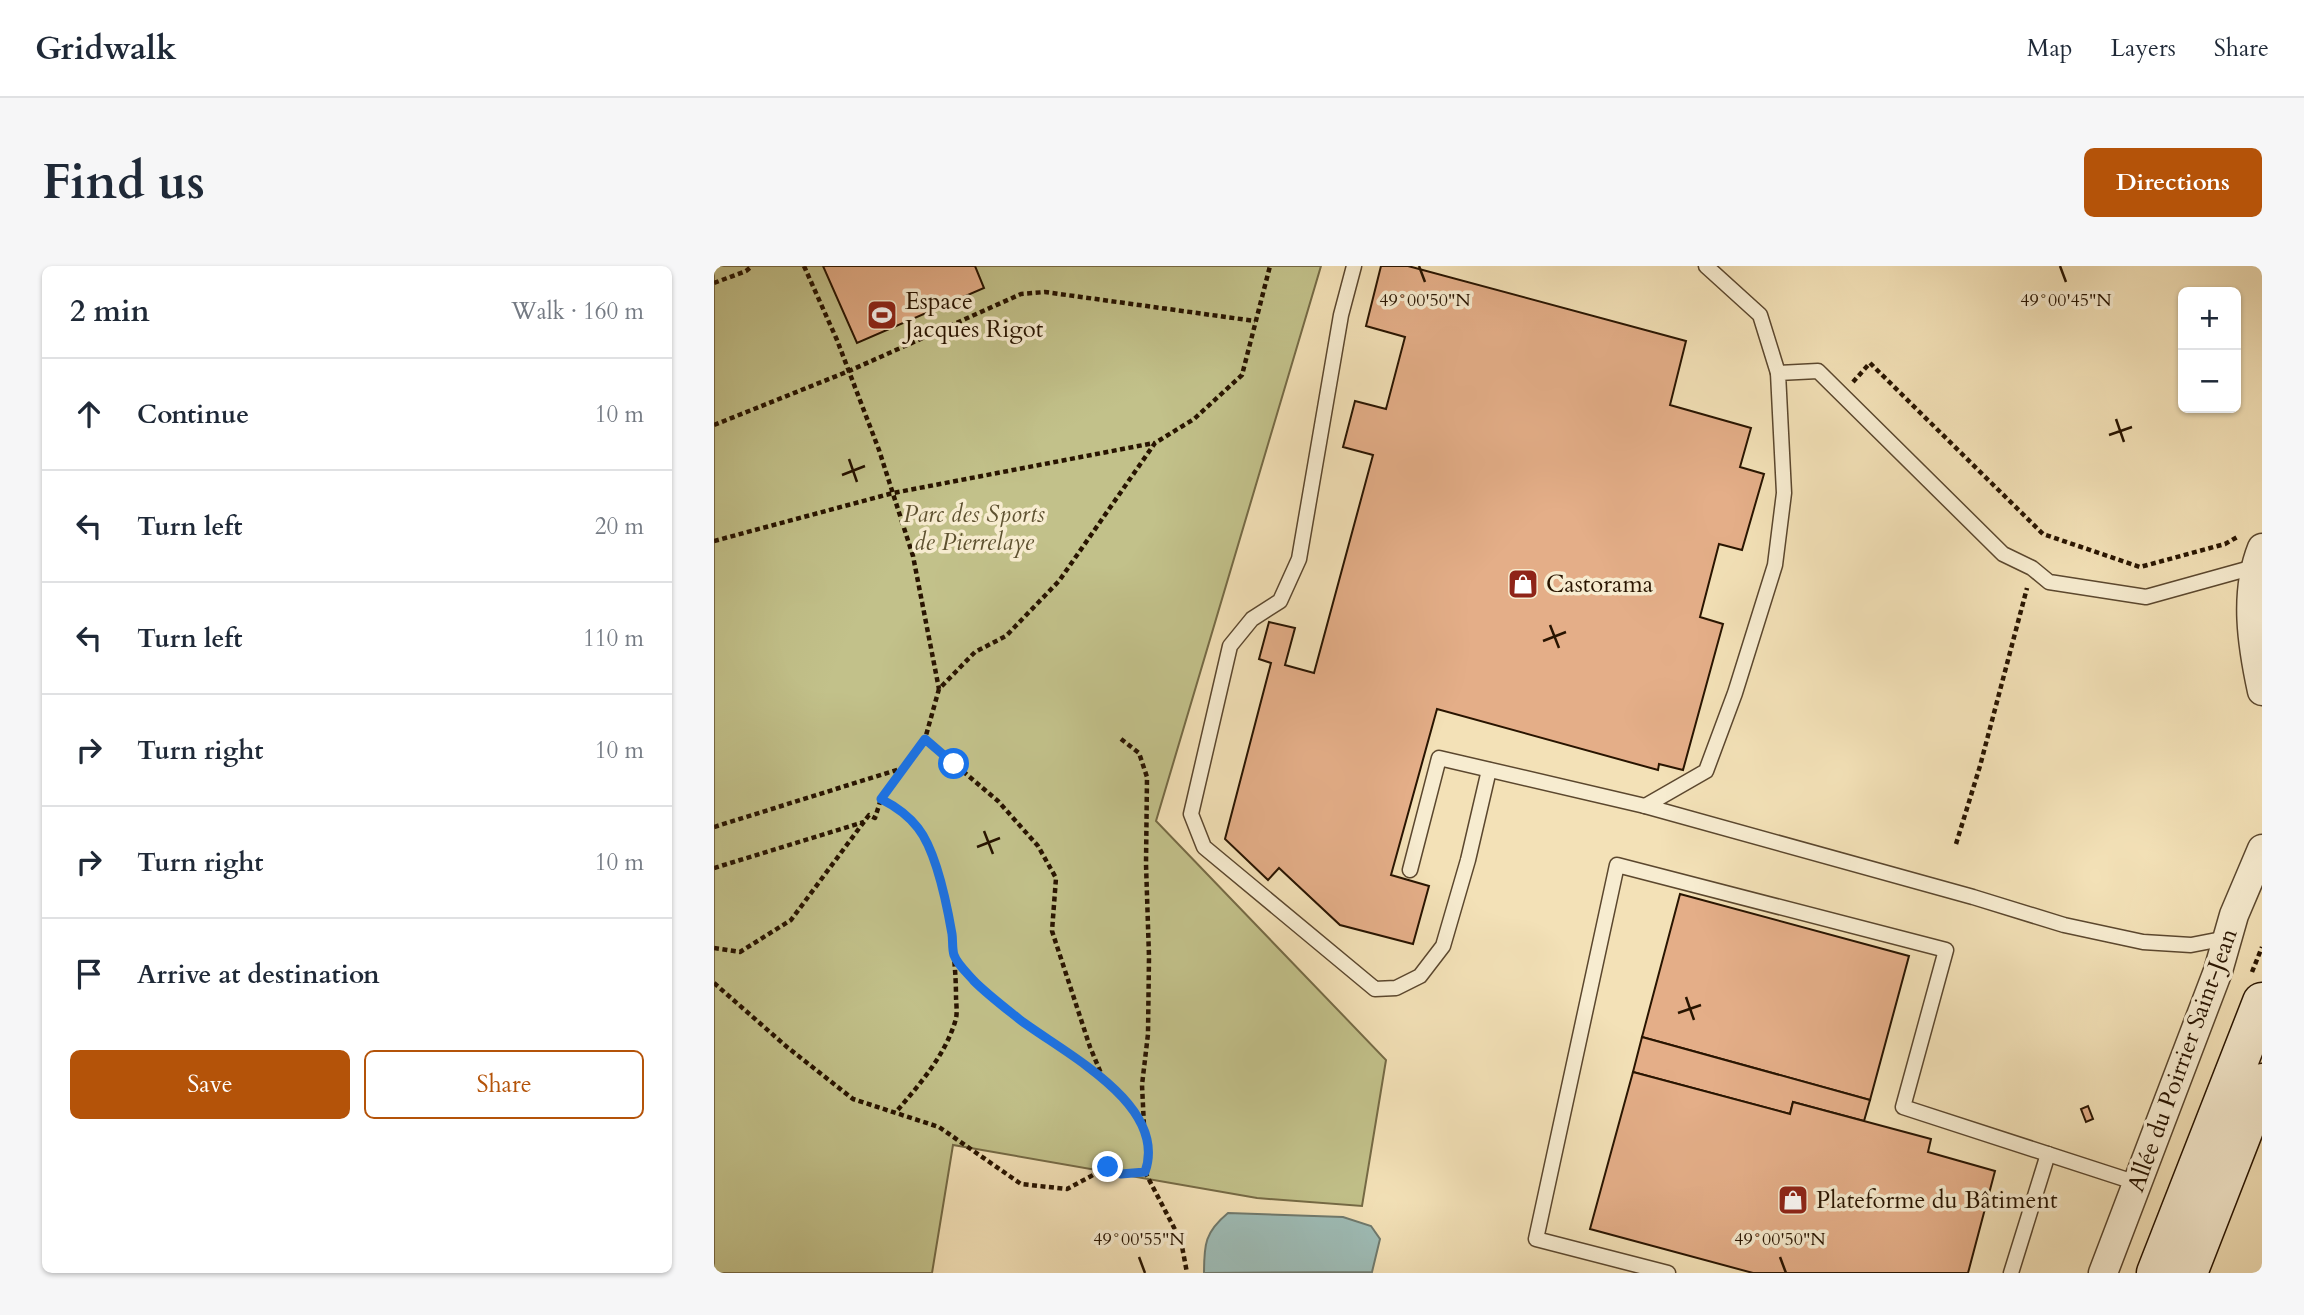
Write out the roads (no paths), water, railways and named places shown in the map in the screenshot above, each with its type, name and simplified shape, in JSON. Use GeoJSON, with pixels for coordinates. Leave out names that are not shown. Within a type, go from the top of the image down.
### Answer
{"type":"FeatureCollection","features":[{"type":"Feature","properties":{"kind":"main road"},"geometry":{"type":"LineString","coordinates":[[2156,1273],[2262,1002]]}},
{"type":"Feature","properties":{"kind":"main road"},"geometry":{"type":"LineString","coordinates":[[2188,1273],[2262,1083]]}},
{"type":"Feature","properties":{"kind":"street"},"geometry":{"type":"LineString","coordinates":[[2255,549],[2251,617],[2255,662],[2262,691]]}},
{"type":"Feature","properties":{"kind":"street","name":"Allée du Poirrier Saint-Jean"},"geometry":{"type":"LineString","coordinates":[[2103,1273],[2262,849]]}},
{"type":"Feature","properties":{"kind":"lane"},"geometry":{"type":"LineString","coordinates":[[1353,266],[1341,315],[1299,559],[1280,601],[1252,619],[1230,646],[1191,814],[1204,847],[1375,989],[1396,988],[1420,976],[1443,946],[1468,860],[1489,770]]}},
{"type":"Feature","properties":{"kind":"lane"},"geometry":{"type":"LineString","coordinates":[[1645,806],[1706,771],[1735,693],[1775,565],[1784,493],[1778,373],[1760,316],[1706,266]]}},
{"type":"Feature","properties":{"kind":"lane"},"geometry":{"type":"LineString","coordinates":[[1778,373],[1818,371],[2003,554],[2032,568],[2049,582],[2146,597],[2255,549]]}},
{"type":"Feature","properties":{"kind":"lane"},"geometry":{"type":"LineString","coordinates":[[1410,870],[1439,758],[1645,806],[2064,925],[2143,942],[2191,945],[2227,938]]}},
{"type":"Feature","properties":{"kind":"lane"},"geometry":{"type":"LineString","coordinates":[[1668,1273],[1536,1238],[1617,865],[1945,950],[1903,1107],[2137,1183]]}},
{"type":"Feature","properties":{"kind":"lane"},"geometry":{"type":"LineString","coordinates":[[2011,1273],[2048,1154]]}},
{"type":"Feature","properties":{"kind":"water"},"geometry":{"type":"Polygon","coordinates":[[[1228,1213],[1343,1217],[1371,1226],[1380,1239],[1372,1272],[1204,1273],[1207,1239],[1228,1213]]]}},
{"type":"Feature","properties":{"kind":"place","name":"Espace Jacques Rigot"},"geometry":{"type":"Point","coordinates":[882,315]}},
{"type":"Feature","properties":{"kind":"place","name":"Castorama"},"geometry":{"type":"Point","coordinates":[1523,584]}},
{"type":"Feature","properties":{"kind":"place","name":"Plateforme du Bâtiment"},"geometry":{"type":"Point","coordinates":[1793,1200]}},
{"type":"Feature","properties":{"kind":"park label","name":"Parc des Sports de Pierrelaye"},"geometry":{"type":"Point","coordinates":[974,528]}}]}
